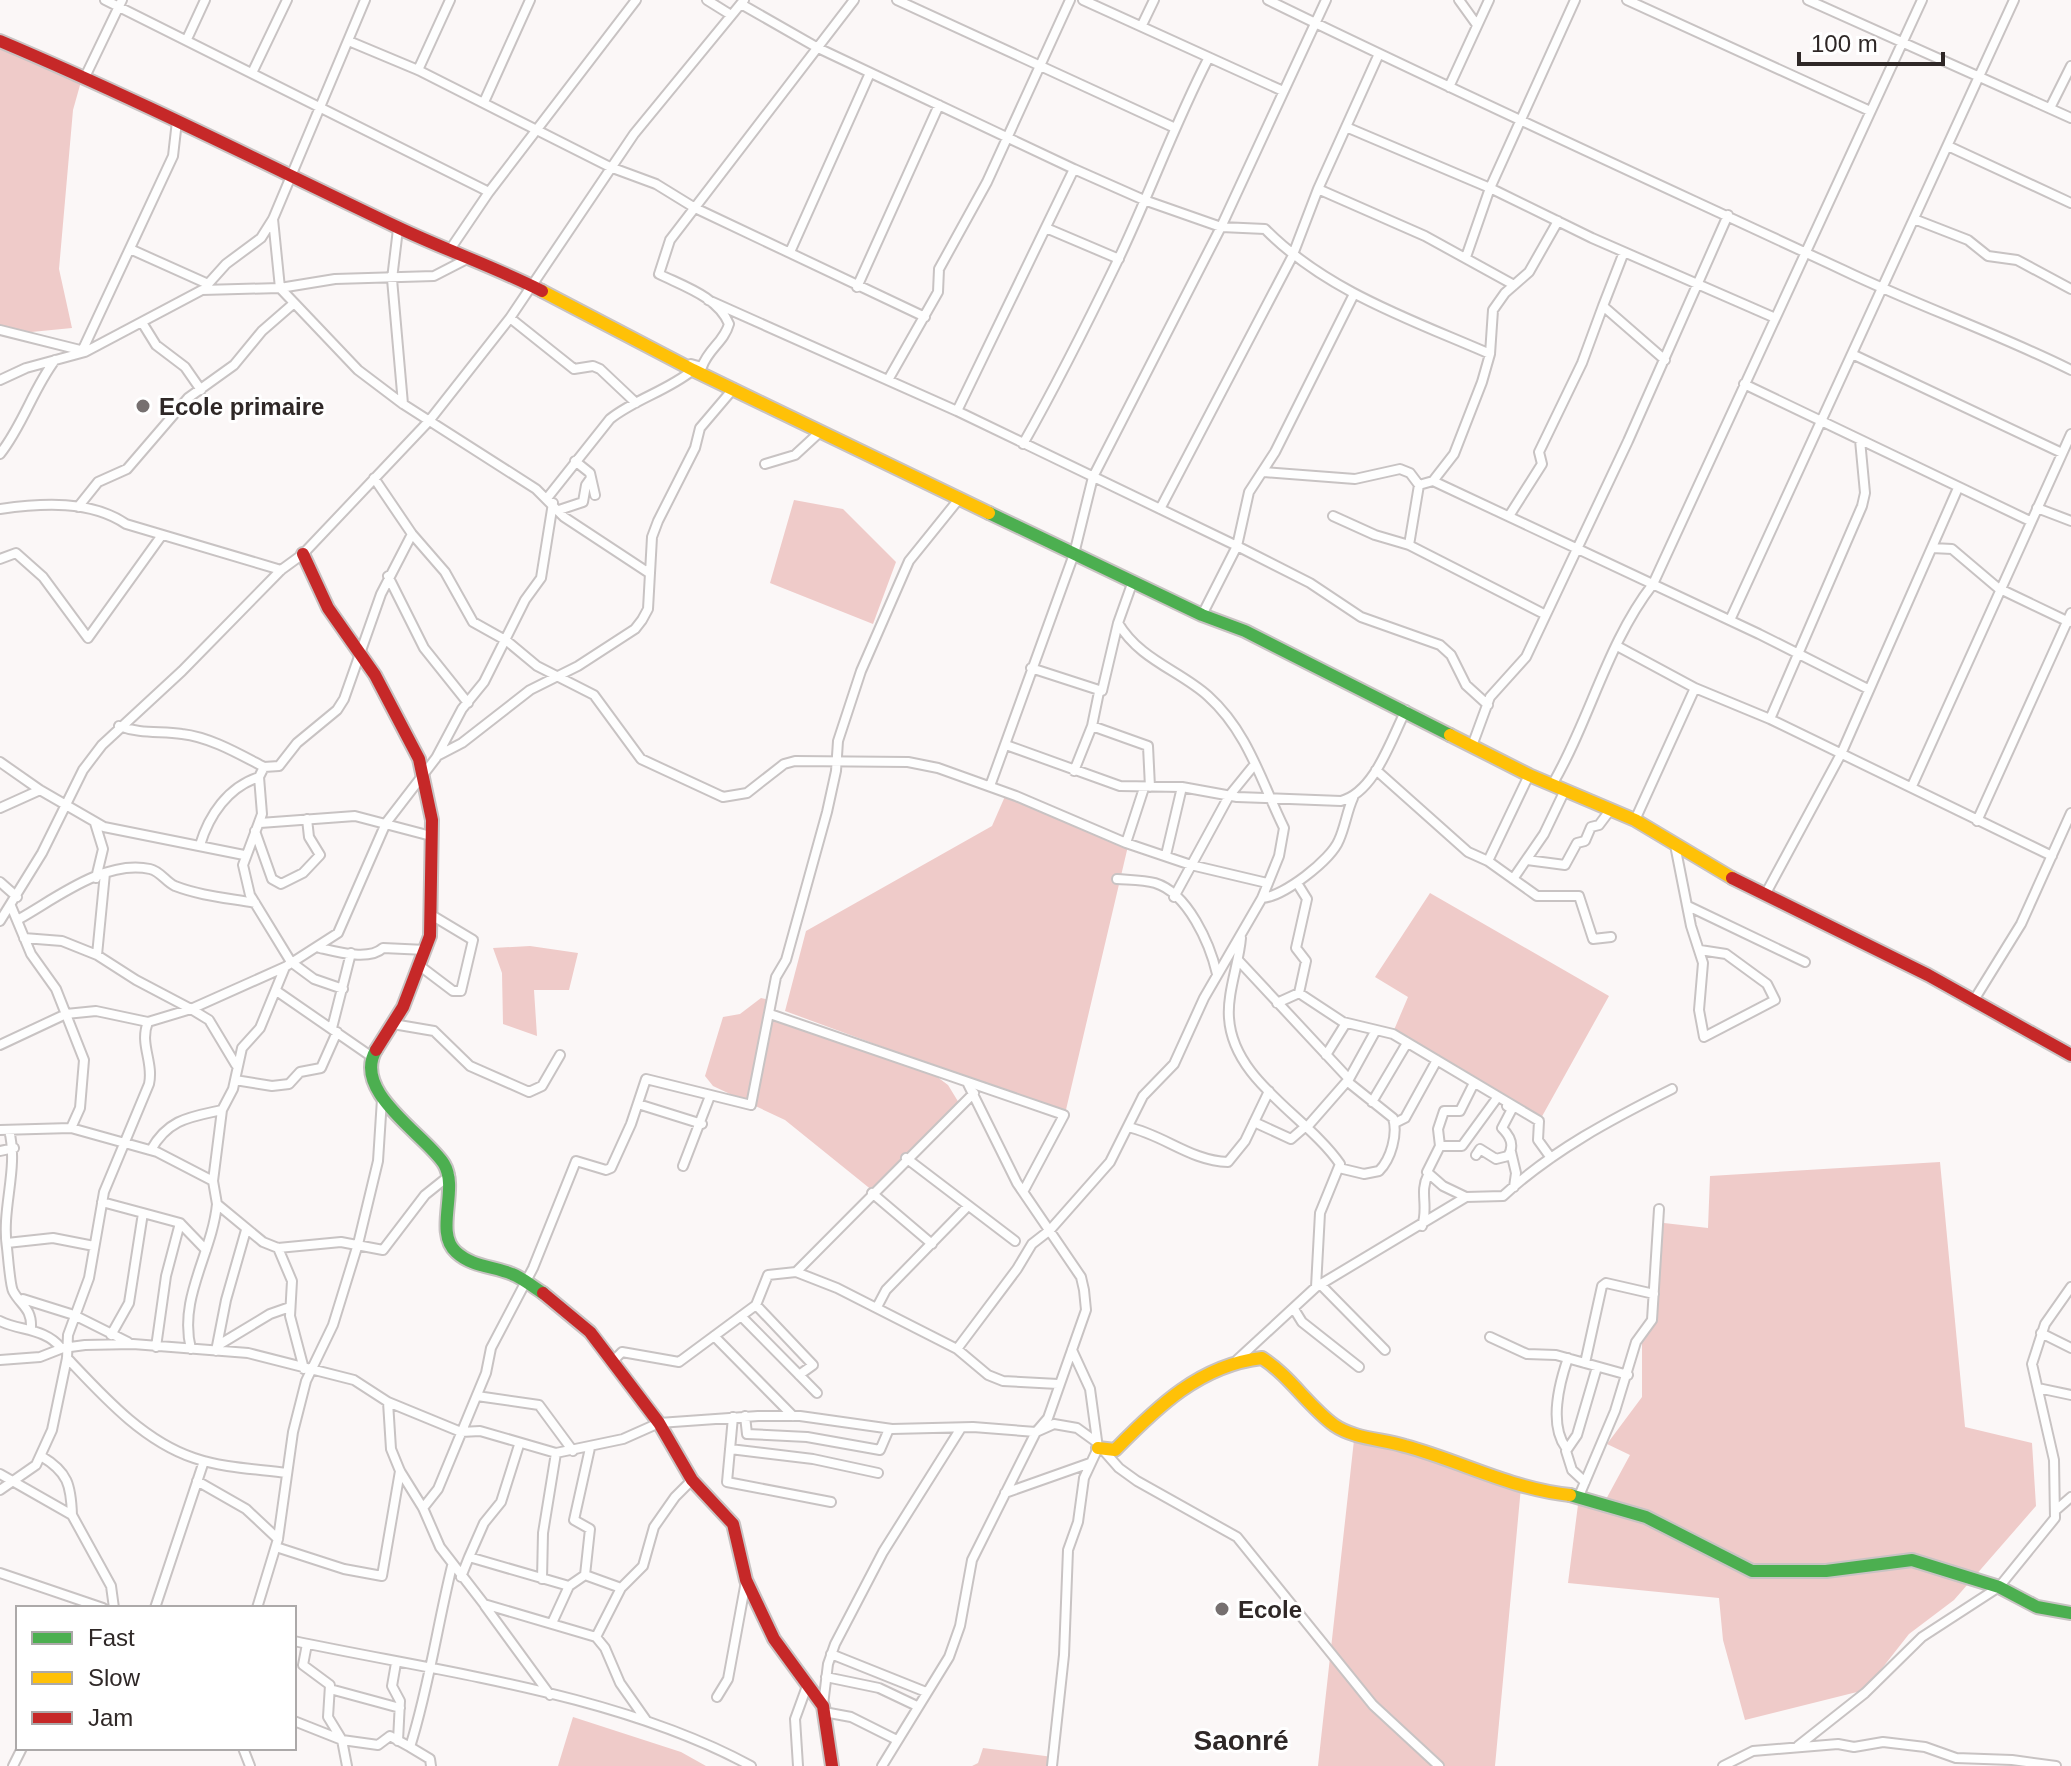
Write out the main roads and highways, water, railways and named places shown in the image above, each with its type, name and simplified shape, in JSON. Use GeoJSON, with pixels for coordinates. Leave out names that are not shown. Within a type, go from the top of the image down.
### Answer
{"type":"FeatureCollection","features":[{"type":"Feature","properties":{"kind":"place","name":"Ecole primaire"},"geometry":{"type":"Point","coordinates":[143,406]}},
{"type":"Feature","properties":{"kind":"place","name":"Ecole"},"geometry":{"type":"Point","coordinates":[1222,1609]}},
{"type":"Feature","properties":{"kind":"district","name":"Saonré"},"geometry":{"type":"Point","coordinates":[1241,1740]}}]}
